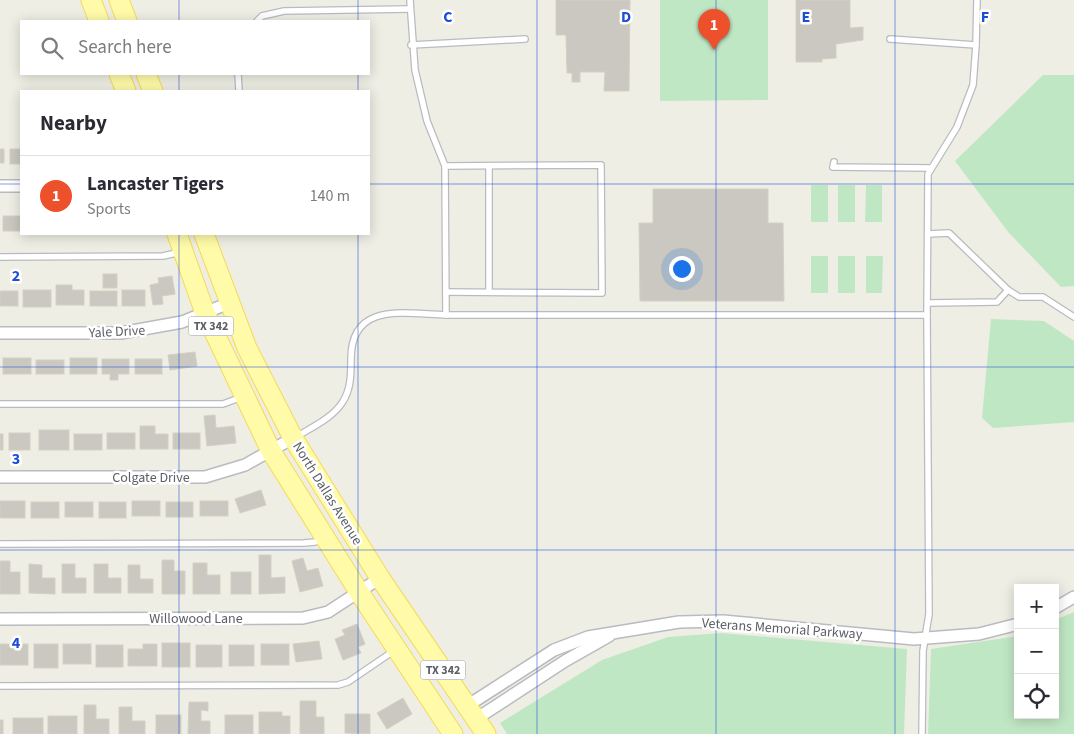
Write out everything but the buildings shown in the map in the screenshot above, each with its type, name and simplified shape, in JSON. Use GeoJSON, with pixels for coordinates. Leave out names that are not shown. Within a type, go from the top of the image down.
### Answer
{"type":"FeatureCollection","features":[{"type":"Feature","properties":{"kind":"main road"},"geometry":{"type":"LineString","coordinates":[[92,0],[99,20]]}},
{"type":"Feature","properties":{"kind":"main road"},"geometry":{"type":"LineString","coordinates":[[119,0],[127,20]]}},
{"type":"Feature","properties":{"kind":"main road"},"geometry":{"type":"LineString","coordinates":[[119,75],[126,90]]}},
{"type":"Feature","properties":{"kind":"main road"},"geometry":{"type":"LineString","coordinates":[[146,75],[153,90]]}},
{"type":"Feature","properties":{"kind":"main road","name":"North Dallas Avenue"},"geometry":{"type":"LineString","coordinates":[[177,235],[205,313],[272,451],[448,732]]}},
{"type":"Feature","properties":{"kind":"main road","name":"North Dallas Avenue"},"geometry":{"type":"LineString","coordinates":[[204,235],[247,348],[294,438],[380,578],[476,720]]}},
{"type":"Feature","properties":{"kind":"main road"},"geometry":{"type":"LineString","coordinates":[[448,732],[476,720]]}},
{"type":"Feature","properties":{"kind":"street"},"geometry":{"type":"LineString","coordinates":[[0,186],[20,186]]}},
{"type":"Feature","properties":{"kind":"street","name":"Yale Drive"},"geometry":{"type":"LineString","coordinates":[[0,333],[121,333],[157,329],[229,303]]}},
{"type":"Feature","properties":{"kind":"street","name":"Colgate Drive"},"geometry":{"type":"LineString","coordinates":[[0,477],[205,477],[245,465],[294,438]]}},
{"type":"Feature","properties":{"kind":"street","name":"Willowood Lane"},"geometry":{"type":"LineString","coordinates":[[0,619],[304,618],[328,612],[380,578]]}},
{"type":"Feature","properties":{"kind":"street"},"geometry":{"type":"LineString","coordinates":[[1059,606],[1074,598]]}},
{"type":"Feature","properties":{"kind":"street","name":"Veterans Memorial Parkway"},"geometry":{"type":"LineString","coordinates":[[476,720],[554,650],[588,637],[610,635],[679,622],[723,621],[926,639],[979,634],[1014,625]]}},
{"type":"Feature","properties":{"kind":"street","name":"Veterans Memorial Parkway"},"geometry":{"type":"LineString","coordinates":[[476,720],[565,661],[610,635]]}},
{"type":"Feature","properties":{"kind":"lane"},"geometry":{"type":"LineString","coordinates":[[410,0],[411,45],[420,97],[445,166],[446,315]]}},
{"type":"Feature","properties":{"kind":"lane"},"geometry":{"type":"LineString","coordinates":[[922,734],[922,651],[926,639],[929,614],[928,178],[931,168],[956,127],[973,85],[977,0]]}},
{"type":"Feature","properties":{"kind":"lane"},"geometry":{"type":"LineString","coordinates":[[258,20],[262,16],[284,11],[409,9]]}},
{"type":"Feature","properties":{"kind":"lane"},"geometry":{"type":"LineString","coordinates":[[411,45],[525,39]]}},
{"type":"Feature","properties":{"kind":"lane"},"geometry":{"type":"LineString","coordinates":[[890,39],[976,46]]}},
{"type":"Feature","properties":{"kind":"lane"},"geometry":{"type":"LineString","coordinates":[[238,75],[239,90]]}},
{"type":"Feature","properties":{"kind":"lane"},"geometry":{"type":"LineString","coordinates":[[446,292],[602,293],[601,165],[594,159]]}},
{"type":"Feature","properties":{"kind":"lane"},"geometry":{"type":"LineString","coordinates":[[834,162],[833,167],[901,165],[931,168]]}},
{"type":"Feature","properties":{"kind":"lane"},"geometry":{"type":"LineString","coordinates":[[445,166],[601,165]]}},
{"type":"Feature","properties":{"kind":"lane"},"geometry":{"type":"LineString","coordinates":[[489,166],[489,292]]}},
{"type":"Feature","properties":{"kind":"lane"},"geometry":{"type":"LineString","coordinates":[[928,234],[949,233],[1008,290],[1019,297],[1043,297],[1073,315]]}},
{"type":"Feature","properties":{"kind":"lane"},"geometry":{"type":"LineString","coordinates":[[0,257],[164,256],[184,252]]}},
{"type":"Feature","properties":{"kind":"lane"},"geometry":{"type":"LineString","coordinates":[[928,303],[996,302],[1008,290]]}},
{"type":"Feature","properties":{"kind":"lane"},"geometry":{"type":"LineString","coordinates":[[294,438],[330,416],[343,403],[348,393],[351,376],[351,348],[359,327],[375,315],[927,315]]}},
{"type":"Feature","properties":{"kind":"lane"},"geometry":{"type":"LineString","coordinates":[[0,404],[223,404],[245,396]]}},
{"type":"Feature","properties":{"kind":"lane"},"geometry":{"type":"LineString","coordinates":[[0,544],[304,543],[315,542],[325,537]]}},
{"type":"Feature","properties":{"kind":"lane"},"geometry":{"type":"LineString","coordinates":[[0,686],[338,685],[348,682],[397,649]]}},
{"type":"Feature","properties":{"kind":"green space"},"geometry":{"type":"Polygon","coordinates":[[[660,0],[768,0],[768,100],[660,101],[660,0]]]}},
{"type":"Feature","properties":{"kind":"green space"},"geometry":{"type":"Polygon","coordinates":[[[1043,75],[1074,75],[1074,286],[1061,287],[1009,233],[955,161],[1043,75]]]}},
{"type":"Feature","properties":{"kind":"green space"},"geometry":{"type":"Polygon","coordinates":[[[811,185],[828,185],[828,222],[811,222],[811,185]]]}},
{"type":"Feature","properties":{"kind":"green space"},"geometry":{"type":"Polygon","coordinates":[[[838,185],[855,185],[855,222],[838,222],[838,185]]]}},
{"type":"Feature","properties":{"kind":"green space"},"geometry":{"type":"Polygon","coordinates":[[[866,185],[882,185],[882,222],[865,222],[866,185]]]}},
{"type":"Feature","properties":{"kind":"green space"},"geometry":{"type":"Polygon","coordinates":[[[811,256],[828,256],[828,293],[811,293],[811,256]]]}},
{"type":"Feature","properties":{"kind":"green space"},"geometry":{"type":"Polygon","coordinates":[[[838,256],[855,256],[855,293],[838,293],[838,256]]]}},
{"type":"Feature","properties":{"kind":"green space"},"geometry":{"type":"Polygon","coordinates":[[[866,256],[883,256],[882,293],[866,293],[866,256]]]}},
{"type":"Feature","properties":{"kind":"green space"},"geometry":{"type":"Polygon","coordinates":[[[991,319],[1044,321],[1074,341],[1074,422],[993,428],[982,418],[991,319]]]}},
{"type":"Feature","properties":{"kind":"green space"},"geometry":{"type":"Polygon","coordinates":[[[1074,612],[1074,734],[928,734],[931,649],[1014,637],[1014,719],[1059,719],[1059,618],[1074,612]]]}},
{"type":"Feature","properties":{"kind":"green space"},"geometry":{"type":"Polygon","coordinates":[[[721,633],[907,649],[904,734],[507,734],[500,723],[602,660],[668,637],[721,633]]]}},
{"type":"Feature","properties":{"kind":"place","name":"Lancaster Tigers"},"geometry":{"type":"Point","coordinates":[714,50]}}]}
